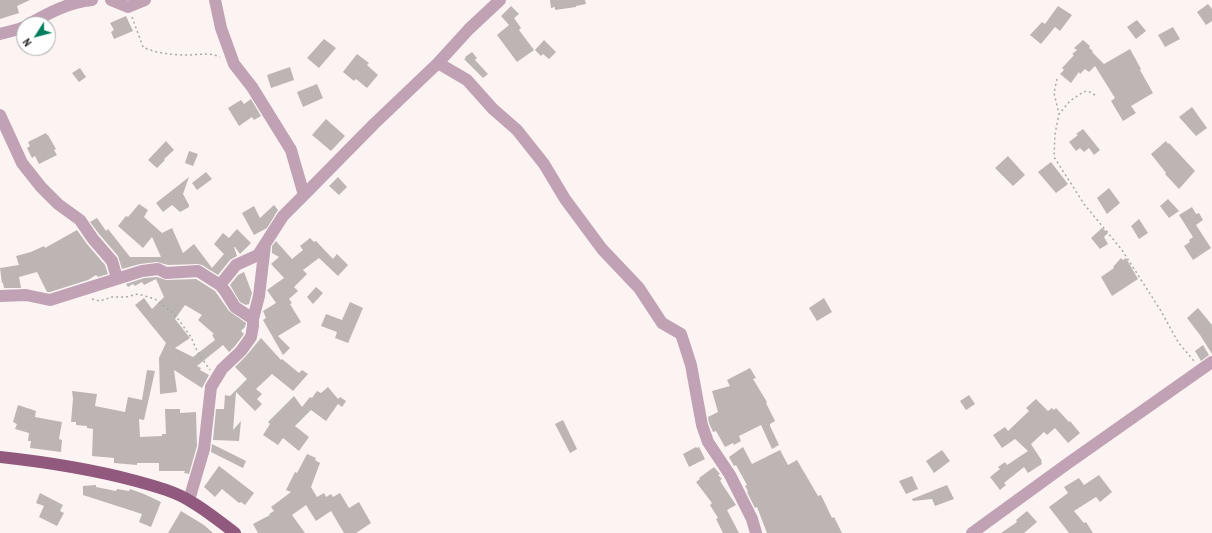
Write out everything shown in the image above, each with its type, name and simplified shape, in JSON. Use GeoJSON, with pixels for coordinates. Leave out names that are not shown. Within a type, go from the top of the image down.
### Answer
{"type":"FeatureCollection","features":[{"type":"Feature","properties":{"kind":"main road"},"geometry":{"type":"LineString","coordinates":[[0,458],[28,460],[109,474],[145,483],[189,500],[235,533]]}},
{"type":"Feature","properties":{"kind":"street"},"geometry":{"type":"LineString","coordinates":[[42,16],[54,9],[92,0]]}},
{"type":"Feature","properties":{"kind":"street"},"geometry":{"type":"LineString","coordinates":[[111,0],[128,6],[145,0]]}},
{"type":"Feature","properties":{"kind":"street"},"geometry":{"type":"LineString","coordinates":[[215,0],[221,28],[234,64],[252,87],[291,150],[304,195]]}},
{"type":"Feature","properties":{"kind":"street"},"geometry":{"type":"LineString","coordinates":[[220,285],[236,265],[258,255],[270,234],[283,216],[374,124],[438,63],[469,29],[500,0]]}},
{"type":"Feature","properties":{"kind":"street"},"geometry":{"type":"LineString","coordinates":[[0,34],[16,30]]}},
{"type":"Feature","properties":{"kind":"street"},"geometry":{"type":"LineString","coordinates":[[438,63],[468,80],[493,109],[517,130],[544,164],[565,199],[602,249],[639,288],[662,323],[681,334],[691,365],[702,425],[708,442],[730,475],[752,519],[756,533]]}},
{"type":"Feature","properties":{"kind":"street"},"geometry":{"type":"LineString","coordinates":[[0,115],[22,163],[41,187],[58,204],[80,220],[93,239],[112,261],[117,278]]}},
{"type":"Feature","properties":{"kind":"street"},"geometry":{"type":"LineString","coordinates":[[189,500],[204,449],[211,387],[222,370],[241,351],[251,337],[253,319],[260,296],[265,244],[270,234]]}},
{"type":"Feature","properties":{"kind":"street"},"geometry":{"type":"LineString","coordinates":[[0,296],[26,295],[50,300],[142,270],[158,269],[166,272],[198,270],[220,285],[226,291],[236,307],[253,319]]}},
{"type":"Feature","properties":{"kind":"street"},"geometry":{"type":"LineString","coordinates":[[972,533],[1212,362]]}},
{"type":"Feature","properties":{"kind":"path"},"geometry":{"type":"LineString","coordinates":[[128,6],[143,47],[151,51],[186,55],[213,54],[234,64]]}},
{"type":"Feature","properties":{"kind":"path"},"geometry":{"type":"LineString","coordinates":[[1057,79],[1054,93],[1059,114],[1055,134],[1054,157],[1084,204],[1122,250],[1178,342],[1201,369]]}},
{"type":"Feature","properties":{"kind":"path"},"geometry":{"type":"LineString","coordinates":[[1059,114],[1070,101],[1083,92],[1088,91],[1095,95]]}},
{"type":"Feature","properties":{"kind":"path"},"geometry":{"type":"LineString","coordinates":[[85,289],[92,299],[100,301],[112,297],[126,297],[138,294],[155,299],[174,314],[192,337],[197,351],[211,371],[211,387]]}},
{"type":"Feature","properties":{"kind":"building"},"geometry":{"type":"Polygon","coordinates":[[[0,0],[30,0],[17,6],[19,13],[0,19],[0,0]]]}},
{"type":"Feature","properties":{"kind":"building"},"geometry":{"type":"Polygon","coordinates":[[[550,0],[585,0],[586,4],[555,10],[555,7],[551,8],[550,0]]]}},
{"type":"Feature","properties":{"kind":"building"},"geometry":{"type":"Polygon","coordinates":[[[1208,4],[1212,9],[1212,21],[1206,25],[1197,12],[1208,4]]]}},
{"type":"Feature","properties":{"kind":"building"},"geometry":{"type":"Polygon","coordinates":[[[511,6],[519,14],[514,18],[521,28],[519,30],[534,50],[517,62],[497,35],[509,25],[501,16],[511,6]]]}},
{"type":"Feature","properties":{"kind":"building"},"geometry":{"type":"Polygon","coordinates":[[[1058,6],[1072,15],[1060,31],[1055,27],[1041,44],[1030,35],[1042,22],[1045,24],[1058,6]]]}},
{"type":"Feature","properties":{"kind":"building"},"geometry":{"type":"Polygon","coordinates":[[[126,16],[133,31],[114,39],[111,32],[114,30],[110,23],[126,16]]]}},
{"type":"Feature","properties":{"kind":"building"},"geometry":{"type":"Polygon","coordinates":[[[1137,20],[1146,31],[1136,39],[1127,27],[1137,20]]]}},
{"type":"Feature","properties":{"kind":"building"},"geometry":{"type":"Polygon","coordinates":[[[1173,27],[1180,39],[1165,47],[1158,35],[1173,27]]]}},
{"type":"Feature","properties":{"kind":"building"},"geometry":{"type":"Polygon","coordinates":[[[324,39],[336,48],[319,68],[307,58],[324,39]]]}},
{"type":"Feature","properties":{"kind":"building"},"geometry":{"type":"Polygon","coordinates":[[[544,40],[556,52],[549,59],[543,54],[541,56],[535,50],[544,40]]]}},
{"type":"Feature","properties":{"kind":"building"},"geometry":{"type":"Polygon","coordinates":[[[1083,40],[1090,46],[1089,48],[1093,51],[1092,52],[1104,64],[1130,49],[1153,93],[1131,106],[1136,113],[1123,121],[1111,101],[1115,98],[1095,66],[1089,72],[1085,69],[1080,74],[1079,72],[1071,83],[1060,74],[1064,70],[1062,68],[1074,55],[1072,54],[1077,50],[1074,48],[1083,40]]]}},
{"type":"Feature","properties":{"kind":"building"},"geometry":{"type":"Polygon","coordinates":[[[472,52],[477,58],[475,60],[488,74],[483,78],[464,59],[472,52]]]}},
{"type":"Feature","properties":{"kind":"building"},"geometry":{"type":"Polygon","coordinates":[[[357,54],[369,63],[367,65],[378,75],[367,88],[356,79],[354,81],[343,72],[357,54]]]}},
{"type":"Feature","properties":{"kind":"building"},"geometry":{"type":"Polygon","coordinates":[[[290,67],[294,80],[271,88],[267,75],[290,67]]]}},
{"type":"Feature","properties":{"kind":"building"},"geometry":{"type":"Polygon","coordinates":[[[80,68],[86,77],[79,82],[72,73],[80,68]]]}},
{"type":"Feature","properties":{"kind":"building"},"geometry":{"type":"Polygon","coordinates":[[[317,84],[323,98],[303,107],[297,92],[317,84]]]}},
{"type":"Feature","properties":{"kind":"building"},"geometry":{"type":"Polygon","coordinates":[[[251,99],[261,116],[254,120],[252,117],[239,126],[228,108],[241,100],[244,104],[251,99]]]}},
{"type":"Feature","properties":{"kind":"building"},"geometry":{"type":"Polygon","coordinates":[[[1192,107],[1207,128],[1196,136],[1179,117],[1192,107]]]}},
{"type":"Feature","properties":{"kind":"building"},"geometry":{"type":"Polygon","coordinates":[[[326,119],[345,136],[331,151],[312,135],[326,119]]]}},
{"type":"Feature","properties":{"kind":"building"},"geometry":{"type":"Polygon","coordinates":[[[1083,129],[1100,150],[1094,155],[1089,148],[1084,152],[1080,148],[1076,151],[1069,142],[1083,129]]]}},
{"type":"Feature","properties":{"kind":"building"},"geometry":{"type":"Polygon","coordinates":[[[46,133],[56,149],[54,150],[57,155],[39,164],[35,156],[32,158],[27,148],[30,146],[28,142],[46,133]]]}},
{"type":"Feature","properties":{"kind":"building"},"geometry":{"type":"Polygon","coordinates":[[[166,141],[174,150],[157,168],[148,160],[166,141]]]}},
{"type":"Feature","properties":{"kind":"building"},"geometry":{"type":"Polygon","coordinates":[[[1166,141],[1195,171],[1179,189],[1165,174],[1166,173],[1151,154],[1166,141]]]}},
{"type":"Feature","properties":{"kind":"building"},"geometry":{"type":"Polygon","coordinates":[[[189,151],[198,154],[193,166],[185,163],[189,151]]]}},
{"type":"Feature","properties":{"kind":"building"},"geometry":{"type":"Polygon","coordinates":[[[1008,156],[1025,175],[1013,186],[995,168],[1008,156]]]}},
{"type":"Feature","properties":{"kind":"building"},"geometry":{"type":"Polygon","coordinates":[[[1051,162],[1068,184],[1056,193],[1038,172],[1051,162]]]}},
{"type":"Feature","properties":{"kind":"building"},"geometry":{"type":"Polygon","coordinates":[[[206,172],[212,179],[197,190],[192,183],[206,172]]]}},
{"type":"Feature","properties":{"kind":"building"},"geometry":{"type":"Polygon","coordinates":[[[189,177],[183,194],[189,207],[180,212],[172,205],[163,212],[156,203],[189,177]]]}},
{"type":"Feature","properties":{"kind":"building"},"geometry":{"type":"Polygon","coordinates":[[[338,177],[347,187],[339,195],[329,186],[338,177]]]}},
{"type":"Feature","properties":{"kind":"building"},"geometry":{"type":"Polygon","coordinates":[[[1109,188],[1120,203],[1107,214],[1097,198],[1109,188]]]}},
{"type":"Feature","properties":{"kind":"building"},"geometry":{"type":"Polygon","coordinates":[[[1168,199],[1179,211],[1169,218],[1160,206],[1168,199]]]}},
{"type":"Feature","properties":{"kind":"building"},"geometry":{"type":"Polygon","coordinates":[[[139,204],[148,210],[144,217],[162,233],[172,228],[183,253],[194,244],[212,268],[224,254],[214,244],[223,233],[229,238],[237,229],[251,243],[240,254],[234,247],[237,256],[230,260],[218,275],[198,264],[168,265],[157,262],[140,264],[122,269],[118,256],[90,222],[97,218],[106,231],[108,229],[130,257],[161,257],[152,237],[143,248],[118,226],[139,204]]]}},
{"type":"Feature","properties":{"kind":"building"},"geometry":{"type":"Polygon","coordinates":[[[274,205],[278,210],[267,228],[254,235],[242,213],[254,206],[260,218],[274,205]]]}},
{"type":"Feature","properties":{"kind":"building"},"geometry":{"type":"Polygon","coordinates":[[[1192,207],[1196,214],[1199,213],[1203,220],[1196,225],[1211,248],[1193,260],[1184,246],[1190,242],[1189,240],[1193,237],[1179,215],[1192,207]]]}},
{"type":"Feature","properties":{"kind":"building"},"geometry":{"type":"Polygon","coordinates":[[[1139,219],[1148,233],[1139,239],[1131,226],[1139,219]]]}},
{"type":"Feature","properties":{"kind":"building"},"geometry":{"type":"Polygon","coordinates":[[[1102,228],[1108,233],[1104,237],[1108,244],[1100,249],[1091,238],[1102,228]]]}},
{"type":"Feature","properties":{"kind":"building"},"geometry":{"type":"Polygon","coordinates":[[[77,230],[105,265],[108,274],[98,277],[96,275],[88,280],[47,292],[37,272],[19,277],[21,288],[4,288],[0,268],[19,265],[16,256],[31,252],[44,246],[45,248],[77,230]]]}},
{"type":"Feature","properties":{"kind":"building"},"geometry":{"type":"Polygon","coordinates":[[[310,238],[314,242],[316,241],[333,259],[337,254],[348,265],[338,276],[319,258],[303,270],[307,274],[294,287],[298,291],[289,299],[292,303],[290,304],[301,322],[278,336],[290,348],[283,355],[263,320],[266,318],[263,311],[276,303],[267,290],[284,278],[271,264],[279,257],[272,253],[272,246],[276,241],[292,259],[303,250],[300,246],[310,238]]]}},
{"type":"Feature","properties":{"kind":"building"},"geometry":{"type":"Polygon","coordinates":[[[1121,258],[1123,260],[1126,258],[1138,279],[1112,296],[1101,277],[1114,268],[1113,267],[1121,258]]]}},
{"type":"Feature","properties":{"kind":"building"},"geometry":{"type":"Polygon","coordinates":[[[244,272],[252,293],[249,304],[246,305],[240,302],[230,285],[238,275],[244,272]]]}},
{"type":"Feature","properties":{"kind":"building"},"geometry":{"type":"Polygon","coordinates":[[[157,277],[166,280],[196,279],[215,291],[229,311],[246,323],[245,327],[241,331],[244,334],[229,352],[223,345],[197,366],[201,368],[200,370],[209,375],[202,388],[174,370],[177,392],[160,394],[159,358],[166,343],[135,305],[144,298],[152,309],[164,297],[156,279],[144,285],[142,282],[135,286],[133,284],[128,287],[126,284],[144,278],[157,277]],[[185,305],[175,319],[190,338],[175,348],[193,357],[215,340],[212,335],[214,334],[198,320],[202,315],[185,305]]]}},
{"type":"Feature","properties":{"kind":"building"},"geometry":{"type":"Polygon","coordinates":[[[316,287],[323,293],[313,304],[307,297],[316,287]]]}},
{"type":"Feature","properties":{"kind":"building"},"geometry":{"type":"Polygon","coordinates":[[[824,298],[832,312],[817,321],[809,308],[824,298]]]}},
{"type":"Feature","properties":{"kind":"building"},"geometry":{"type":"Polygon","coordinates":[[[350,302],[363,308],[348,343],[335,338],[337,332],[321,326],[326,314],[342,320],[350,302]]]}},
{"type":"Feature","properties":{"kind":"building"},"geometry":{"type":"Polygon","coordinates":[[[1198,308],[1212,325],[1212,354],[1187,318],[1198,308]]]}},
{"type":"Feature","properties":{"kind":"building"},"geometry":{"type":"Polygon","coordinates":[[[261,338],[281,360],[282,359],[299,373],[302,370],[308,374],[293,391],[272,374],[256,389],[262,394],[257,399],[262,404],[255,411],[236,392],[233,430],[241,421],[239,441],[213,440],[216,409],[224,409],[225,395],[230,396],[247,379],[235,367],[261,338]]]}},
{"type":"Feature","properties":{"kind":"building"},"geometry":{"type":"Polygon","coordinates":[[[1203,345],[1209,355],[1201,361],[1195,351],[1203,345]]]}},
{"type":"Feature","properties":{"kind":"building"},"geometry":{"type":"Polygon","coordinates":[[[750,368],[756,378],[753,379],[767,402],[766,403],[775,421],[770,424],[770,426],[779,445],[772,449],[761,425],[739,436],[741,441],[734,445],[733,443],[725,447],[716,431],[713,432],[709,423],[708,417],[718,412],[712,391],[730,386],[727,380],[750,368]]]}},
{"type":"Feature","properties":{"kind":"building"},"geometry":{"type":"Polygon","coordinates":[[[147,370],[155,371],[144,420],[139,419],[140,437],[162,436],[162,434],[166,434],[165,409],[180,409],[180,413],[196,412],[197,446],[189,474],[184,473],[185,471],[159,471],[159,463],[137,463],[137,465],[114,463],[114,458],[92,456],[93,429],[87,428],[87,426],[76,425],[76,422],[71,422],[73,399],[72,391],[97,394],[95,406],[125,412],[128,397],[142,400],[147,370]]]}},
{"type":"Feature","properties":{"kind":"building"},"geometry":{"type":"Polygon","coordinates":[[[328,387],[338,399],[340,397],[346,401],[342,407],[338,404],[326,421],[311,410],[295,426],[309,437],[299,451],[283,438],[278,445],[263,435],[270,424],[268,422],[294,396],[302,407],[317,391],[321,393],[328,387]]]}},
{"type":"Feature","properties":{"kind":"building"},"geometry":{"type":"Polygon","coordinates":[[[969,395],[975,404],[966,410],[960,401],[969,395]]]}},
{"type":"Feature","properties":{"kind":"building"},"geometry":{"type":"Polygon","coordinates":[[[1036,399],[1048,411],[1052,408],[1054,410],[1056,408],[1080,433],[1068,443],[1055,428],[1047,435],[1044,432],[1031,444],[1042,461],[1042,464],[1028,473],[1024,467],[1004,483],[1006,485],[1000,490],[990,477],[1000,469],[998,467],[1005,462],[1007,465],[1028,451],[1015,439],[1002,448],[993,435],[1005,427],[1008,431],[1029,411],[1026,408],[1036,399]]]}},
{"type":"Feature","properties":{"kind":"building"},"geometry":{"type":"Polygon","coordinates":[[[18,405],[36,411],[35,417],[62,422],[59,439],[62,440],[61,452],[30,448],[31,441],[28,441],[29,433],[15,429],[17,424],[13,422],[18,405]]]}},
{"type":"Feature","properties":{"kind":"building"},"geometry":{"type":"Polygon","coordinates":[[[563,420],[577,449],[570,453],[555,424],[563,420]]]}},
{"type":"Feature","properties":{"kind":"building"},"geometry":{"type":"Polygon","coordinates":[[[212,444],[246,461],[243,468],[211,452],[212,444]]]}},
{"type":"Feature","properties":{"kind":"building"},"geometry":{"type":"Polygon","coordinates":[[[696,447],[699,447],[705,459],[689,467],[683,454],[696,447]]]}},
{"type":"Feature","properties":{"kind":"building"},"geometry":{"type":"Polygon","coordinates":[[[743,447],[752,464],[780,450],[788,465],[797,460],[818,496],[821,495],[832,518],[834,517],[842,533],[767,533],[757,507],[755,508],[747,492],[748,491],[745,486],[747,485],[736,465],[734,466],[729,457],[743,447]]]}},
{"type":"Feature","properties":{"kind":"building"},"geometry":{"type":"Polygon","coordinates":[[[942,450],[950,461],[934,473],[926,461],[942,450]]]}},
{"type":"Feature","properties":{"kind":"building"},"geometry":{"type":"Polygon","coordinates":[[[307,454],[316,458],[315,460],[320,463],[311,487],[317,497],[324,493],[326,497],[331,494],[333,497],[340,493],[349,508],[359,502],[371,523],[356,533],[344,533],[331,511],[316,521],[306,505],[292,515],[305,533],[258,533],[253,524],[270,515],[269,514],[274,511],[271,507],[291,492],[286,490],[295,472],[297,473],[307,454]]]}},
{"type":"Feature","properties":{"kind":"building"},"geometry":{"type":"Polygon","coordinates":[[[219,466],[254,493],[245,505],[241,502],[239,503],[222,489],[215,497],[204,487],[219,466]]]}},
{"type":"Feature","properties":{"kind":"building"},"geometry":{"type":"Polygon","coordinates":[[[714,467],[720,474],[718,475],[722,479],[720,480],[722,484],[736,505],[727,510],[739,533],[723,533],[716,519],[718,518],[710,505],[712,503],[696,482],[714,467]]]}},
{"type":"Feature","properties":{"kind":"building"},"geometry":{"type":"Polygon","coordinates":[[[1099,475],[1112,492],[1100,502],[1096,497],[1074,511],[1084,523],[1086,522],[1093,533],[1069,533],[1049,507],[1068,493],[1064,487],[1079,478],[1084,485],[1099,475]]]}},
{"type":"Feature","properties":{"kind":"building"},"geometry":{"type":"Polygon","coordinates":[[[912,476],[918,489],[906,494],[899,481],[912,476]]]}},
{"type":"Feature","properties":{"kind":"building"},"geometry":{"type":"Polygon","coordinates":[[[96,485],[96,487],[116,491],[117,489],[129,491],[130,489],[161,502],[151,527],[139,522],[142,514],[83,495],[83,486],[96,485]]]}},
{"type":"Feature","properties":{"kind":"building"},"geometry":{"type":"Polygon","coordinates":[[[947,485],[954,499],[935,506],[932,499],[913,501],[912,499],[947,485]]]}},
{"type":"Feature","properties":{"kind":"building"},"geometry":{"type":"Polygon","coordinates":[[[40,493],[63,505],[60,511],[64,513],[57,526],[39,517],[44,506],[36,503],[40,493]]]}},
{"type":"Feature","properties":{"kind":"building"},"geometry":{"type":"Polygon","coordinates":[[[181,511],[204,525],[213,533],[168,533],[181,511]]]}},
{"type":"Feature","properties":{"kind":"building"},"geometry":{"type":"Polygon","coordinates":[[[1027,511],[1037,522],[1024,533],[1001,533],[1017,522],[1016,520],[1027,511]]]}}]}
